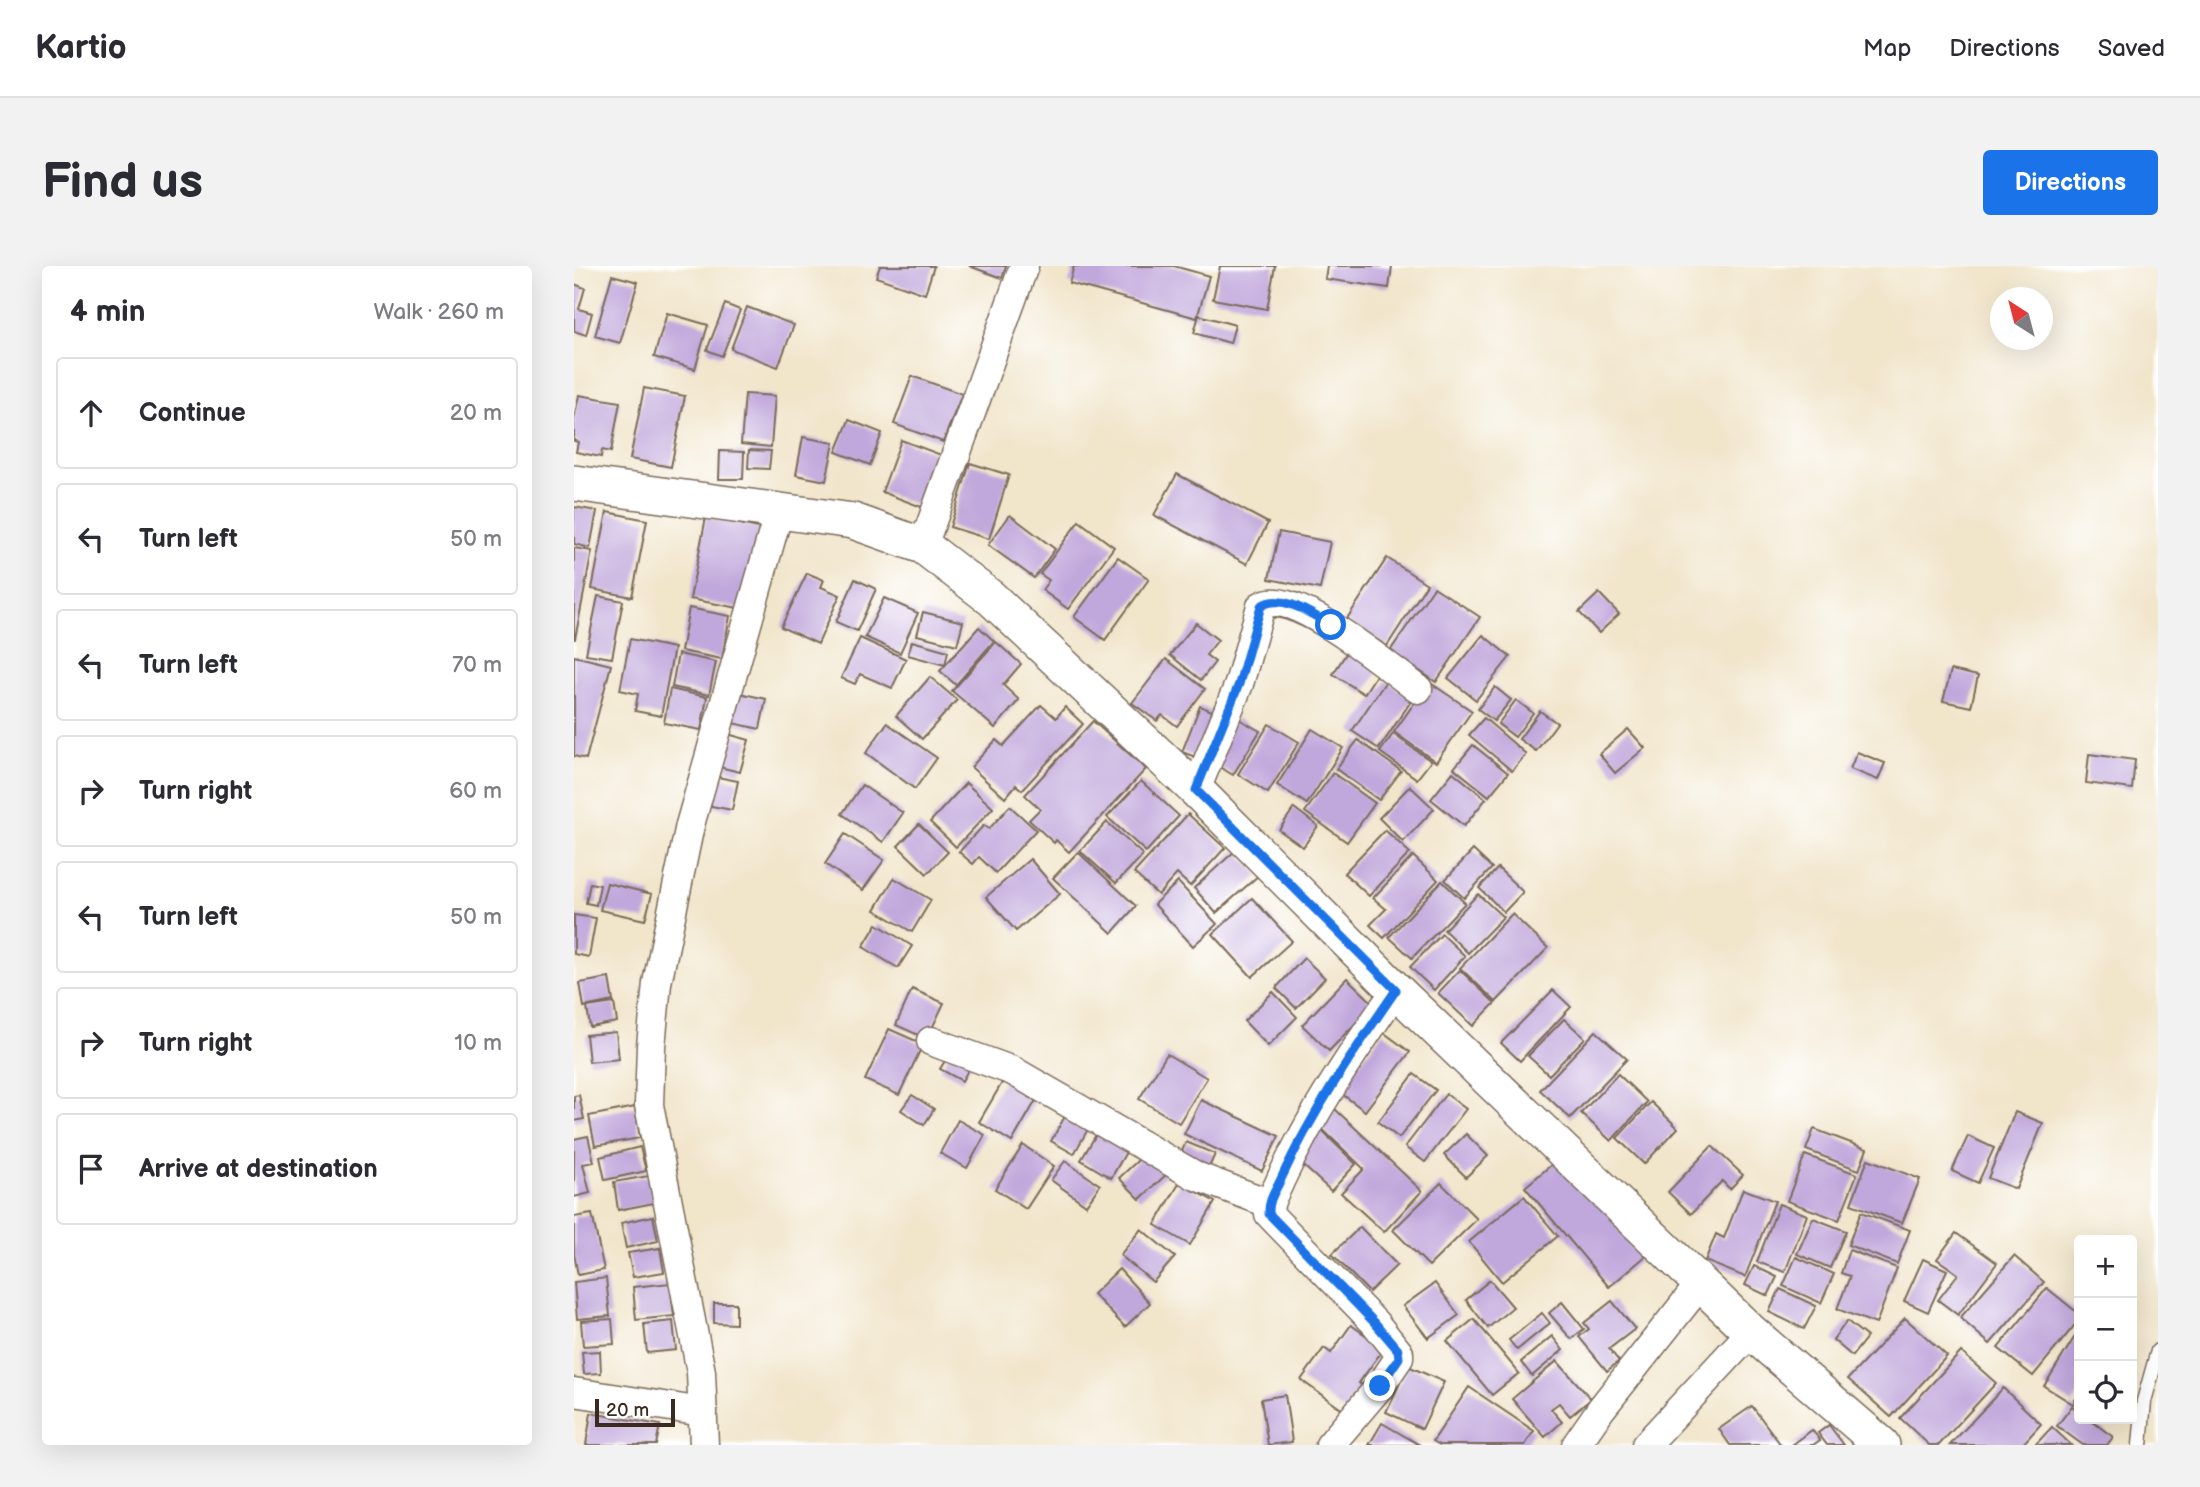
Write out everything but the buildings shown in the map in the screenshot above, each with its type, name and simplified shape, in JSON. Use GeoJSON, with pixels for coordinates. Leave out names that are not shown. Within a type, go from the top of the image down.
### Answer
{"type":"FeatureCollection","features":[{"type":"Feature","properties":{"kind":"street"},"geometry":{"type":"LineString","coordinates":[[923,546],[1024,266]]}},
{"type":"Feature","properties":{"kind":"street"},"geometry":{"type":"LineString","coordinates":[[574,483],[853,521],[923,546],[991,598],[1196,790],[1396,990],[1555,1140],[1751,1332],[1882,1445]]}},
{"type":"Feature","properties":{"kind":"street"},"geometry":{"type":"LineString","coordinates":[[704,1445],[701,1372],[649,1105],[651,1045],[657,982],[690,825],[779,511]]}},
{"type":"Feature","properties":{"kind":"street"},"geometry":{"type":"LineString","coordinates":[[1196,790],[1239,684],[1261,606],[1268,601],[1282,602],[1304,610],[1331,625],[1418,689]]}},
{"type":"Feature","properties":{"kind":"street"},"geometry":{"type":"LineString","coordinates":[[1329,1445],[1380,1386],[1399,1358],[1399,1353],[1375,1323],[1269,1214],[1268,1203],[1323,1101],[1396,990]]}},
{"type":"Feature","properties":{"kind":"street"},"geometry":{"type":"LineString","coordinates":[[931,1041],[1013,1071],[1196,1176],[1268,1203]]}},
{"type":"Feature","properties":{"kind":"street"},"geometry":{"type":"LineString","coordinates":[[1576,1445],[1700,1283]]}},
{"type":"Feature","properties":{"kind":"street"},"geometry":{"type":"LineString","coordinates":[[1646,1445],[1751,1332]]}},
{"type":"Feature","properties":{"kind":"street"},"geometry":{"type":"LineString","coordinates":[[574,1392],[703,1412]]}},
{"type":"Feature","properties":{"kind":"lane"},"geometry":{"type":"LineString","coordinates":[[2140,1445],[2144,1401],[2158,1351]]}},
{"type":"Feature","properties":{"kind":"route"},"geometry":{"type":"LineString","coordinates":[[1331,625],[1304,610],[1282,602],[1268,601],[1261,606],[1239,684],[1196,790],[1396,990],[1323,1101],[1268,1203],[1269,1214],[1398,1350],[1400,1356],[1380,1386]]}}]}
